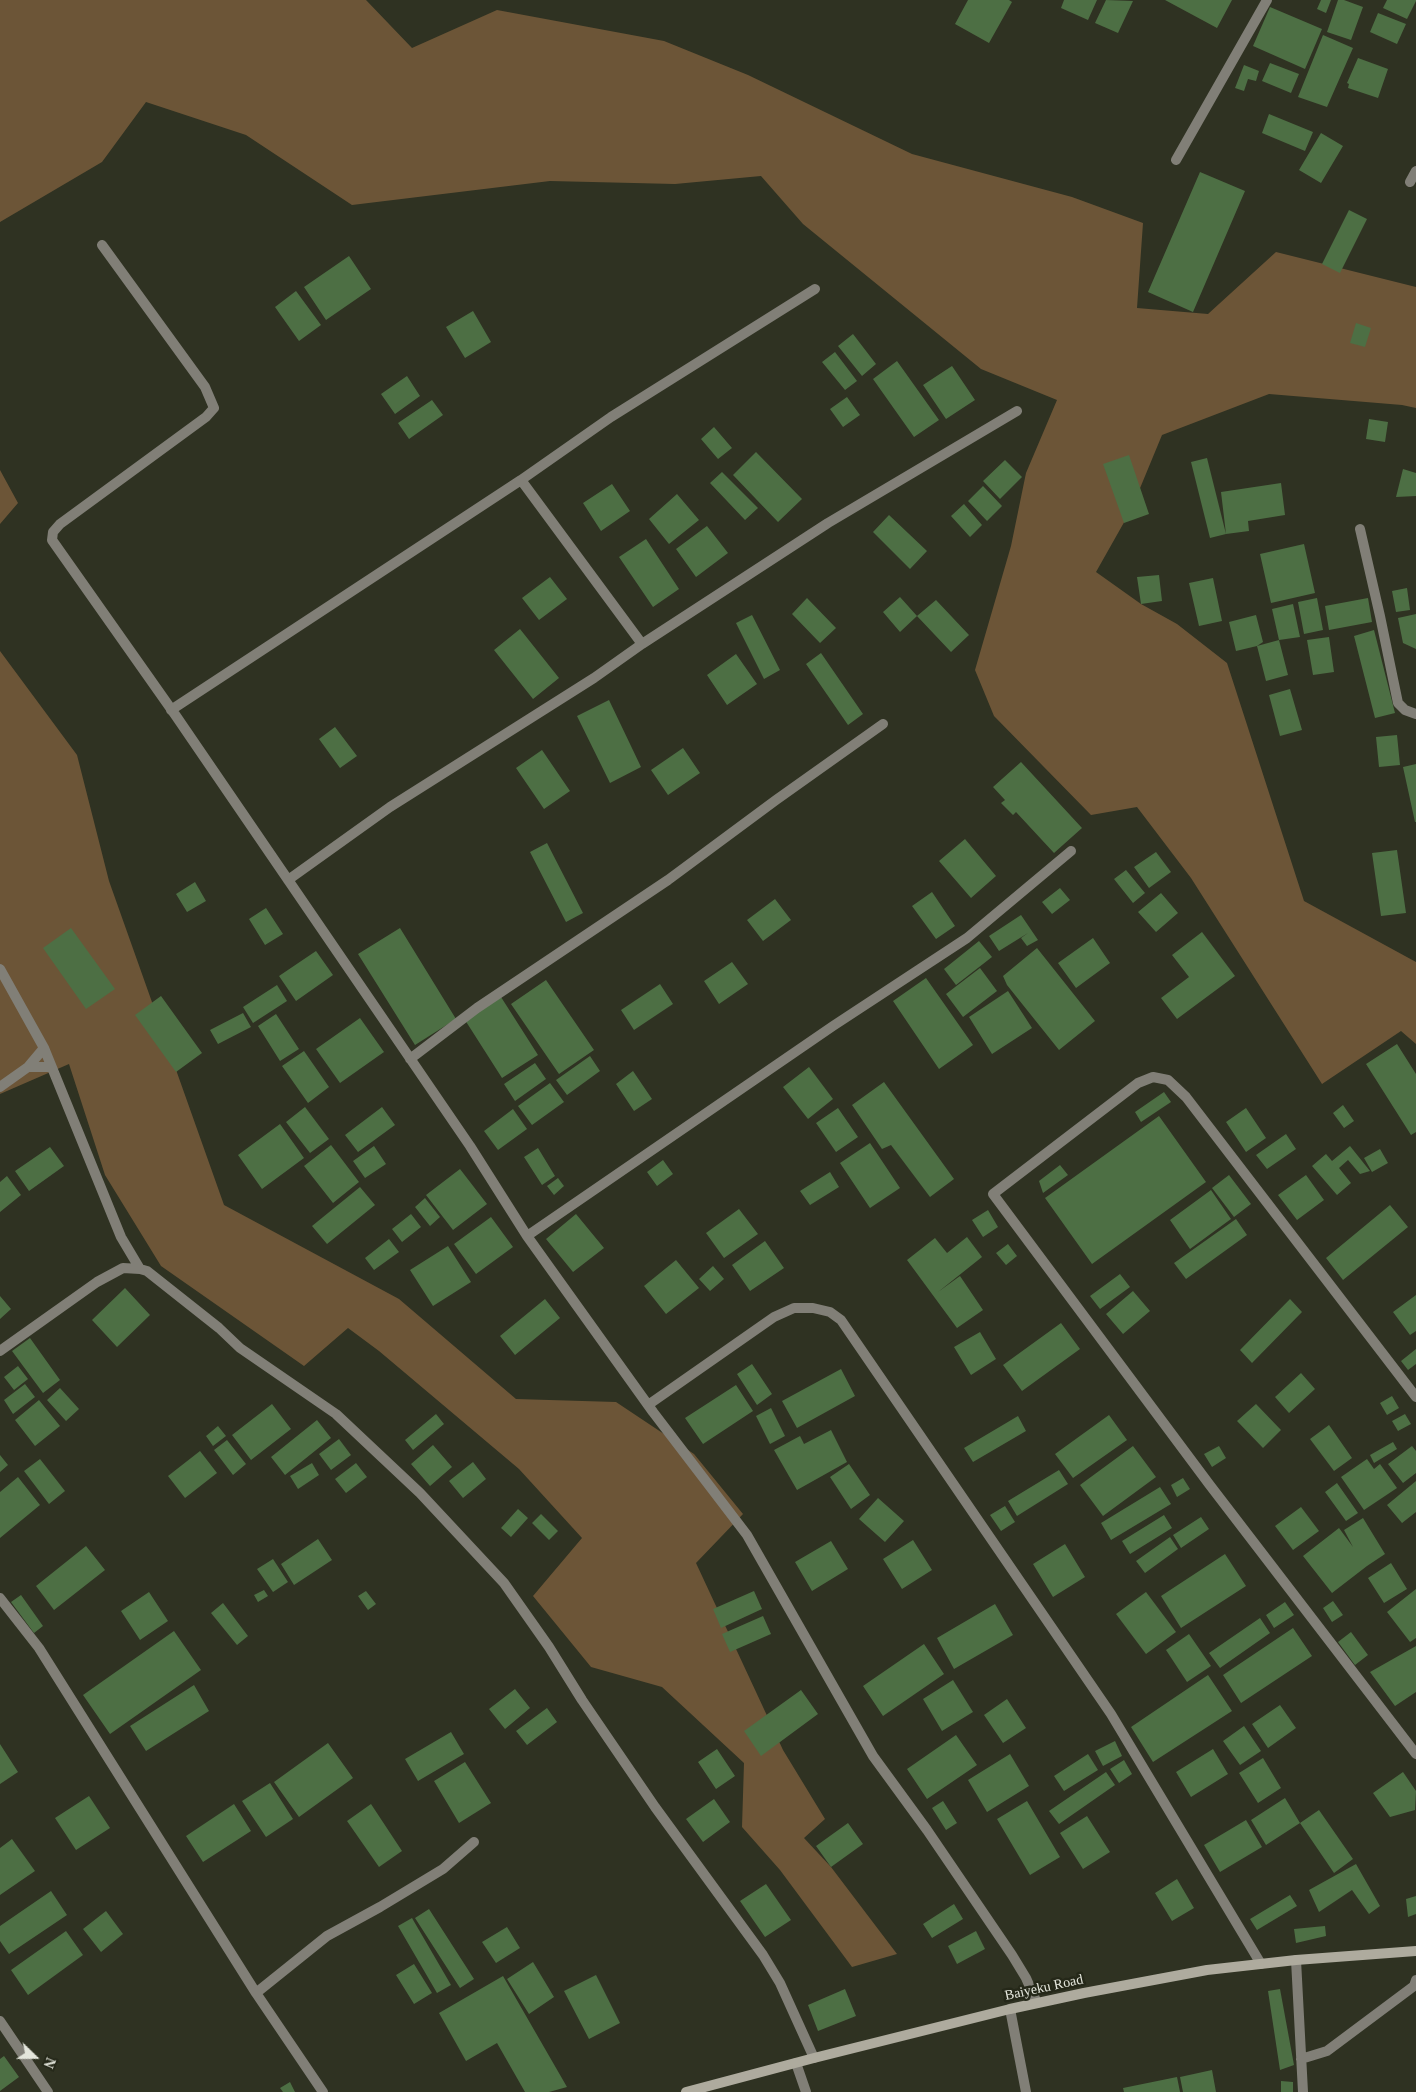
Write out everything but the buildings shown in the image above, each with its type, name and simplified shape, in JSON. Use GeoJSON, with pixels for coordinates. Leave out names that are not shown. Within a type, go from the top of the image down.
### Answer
{"type":"FeatureCollection","features":[{"type":"Feature","properties":{"kind":"main road","name":"Baiyeku Road"},"geometry":{"type":"LineString","coordinates":[[686,2092],[1010,2009],[1207,1970],[1416,1950]]}},
{"type":"Feature","properties":{"kind":"street"},"geometry":{"type":"LineString","coordinates":[[1176,160],[1267,0]]}},
{"type":"Feature","properties":{"kind":"street"},"geometry":{"type":"LineString","coordinates":[[1410,182],[1416,170]]}},
{"type":"Feature","properties":{"kind":"street"},"geometry":{"type":"LineString","coordinates":[[102,245],[205,387],[214,408],[206,417],[60,524],[54,532],[52,540],[470,1146],[528,1236],[648,1405],[747,1535],[873,1756],[927,1830],[1012,1955],[1026,1978],[1037,2004]]}},
{"type":"Feature","properties":{"kind":"street"},"geometry":{"type":"LineString","coordinates":[[171,710],[521,480],[611,417],[815,289]]}},
{"type":"Feature","properties":{"kind":"street"},"geometry":{"type":"LineString","coordinates":[[288,880],[390,807],[594,678],[642,644],[828,523],[1017,410]]}},
{"type":"Feature","properties":{"kind":"street"},"geometry":{"type":"LineString","coordinates":[[521,480],[642,644]]}},
{"type":"Feature","properties":{"kind":"street"},"geometry":{"type":"LineString","coordinates":[[1360,529],[1398,704],[1405,710],[1416,714]]}},
{"type":"Feature","properties":{"kind":"street"},"geometry":{"type":"LineString","coordinates":[[410,1059],[477,1008],[668,880],[776,800],[884,724]]}},
{"type":"Feature","properties":{"kind":"street"},"geometry":{"type":"LineString","coordinates":[[528,1236],[833,1026],[967,938],[1071,851]]}},
{"type":"Feature","properties":{"kind":"street"},"geometry":{"type":"LineString","coordinates":[[0,969],[44,1048],[121,1237],[140,1269]]}},
{"type":"Feature","properties":{"kind":"street"},"geometry":{"type":"LineString","coordinates":[[0,1088],[28,1067],[44,1048]]}},
{"type":"Feature","properties":{"kind":"street"},"geometry":{"type":"LineString","coordinates":[[28,1067],[51,1067]]}},
{"type":"Feature","properties":{"kind":"street"},"geometry":{"type":"LineString","coordinates":[[1416,1397],[1186,1097],[1168,1080],[1153,1077],[1138,1083],[993,1194],[1209,1484],[1416,1754]]}},
{"type":"Feature","properties":{"kind":"street"},"geometry":{"type":"LineString","coordinates":[[0,1352],[97,1282],[124,1268],[140,1269],[147,1271],[219,1328],[240,1348],[336,1414],[420,1494],[504,1583],[527,1614],[654,1807],[763,1955],[780,1983],[814,2058]]}},
{"type":"Feature","properties":{"kind":"street"},"geometry":{"type":"LineString","coordinates":[[648,1405],[774,1317],[794,1308],[813,1308],[830,1312],[841,1320],[1111,1714],[1261,1964]]}},
{"type":"Feature","properties":{"kind":"street"},"geometry":{"type":"LineString","coordinates":[[0,1598],[39,1648],[256,1993],[323,2092]]}},
{"type":"Feature","properties":{"kind":"street"},"geometry":{"type":"LineString","coordinates":[[256,1993],[327,1936],[443,1869],[474,1842]]}},
{"type":"Feature","properties":{"kind":"street"},"geometry":{"type":"LineString","coordinates":[[1296,1960],[1303,2092]]}},
{"type":"Feature","properties":{"kind":"street"},"geometry":{"type":"LineString","coordinates":[[1301,2060],[1327,2051],[1415,1984]]}},
{"type":"Feature","properties":{"kind":"street"},"geometry":{"type":"LineString","coordinates":[[1010,2009],[1026,2092]]}},
{"type":"Feature","properties":{"kind":"street"},"geometry":{"type":"LineString","coordinates":[[0,2021],[48,2092]]}},
{"type":"Feature","properties":{"kind":"street"},"geometry":{"type":"LineString","coordinates":[[796,2063],[806,2092]]}},
{"type":"Feature","properties":{"kind":"shaded area"},"geometry":{"type":"Polygon","coordinates":[[[0,0],[366,0],[412,48],[497,10],[664,41],[748,75],[912,154],[1072,197],[1143,223],[1137,308],[1208,314],[1276,252],[1416,287],[1416,408],[1402,405],[1269,394],[1162,435],[1131,510],[1096,572],[1141,604],[1177,624],[1227,663],[1304,901],[1416,962],[1416,1044],[1401,1031],[1322,1084],[1191,878],[1137,807],[1091,815],[994,716],[975,670],[1011,546],[1026,473],[1057,400],[981,369],[803,224],[761,176],[675,184],[550,181],[352,205],[246,135],[146,102],[102,162],[0,222],[0,0]]]}},
{"type":"Feature","properties":{"kind":"shaded area"},"geometry":{"type":"Polygon","coordinates":[[[0,470],[18,503],[0,524],[0,470]]]}},
{"type":"Feature","properties":{"kind":"shaded area"},"geometry":{"type":"Polygon","coordinates":[[[0,651],[77,755],[109,881],[224,1205],[399,1299],[516,1399],[616,1402],[694,1454],[743,1514],[696,1563],[783,1750],[825,1819],[804,1838],[831,1867],[897,1954],[852,1967],[780,1870],[742,1827],[744,1763],[662,1687],[591,1667],[533,1596],[582,1538],[519,1469],[379,1351],[348,1328],[304,1366],[161,1266],[105,1175],[69,1064],[0,1094],[0,651]]]}}]}
